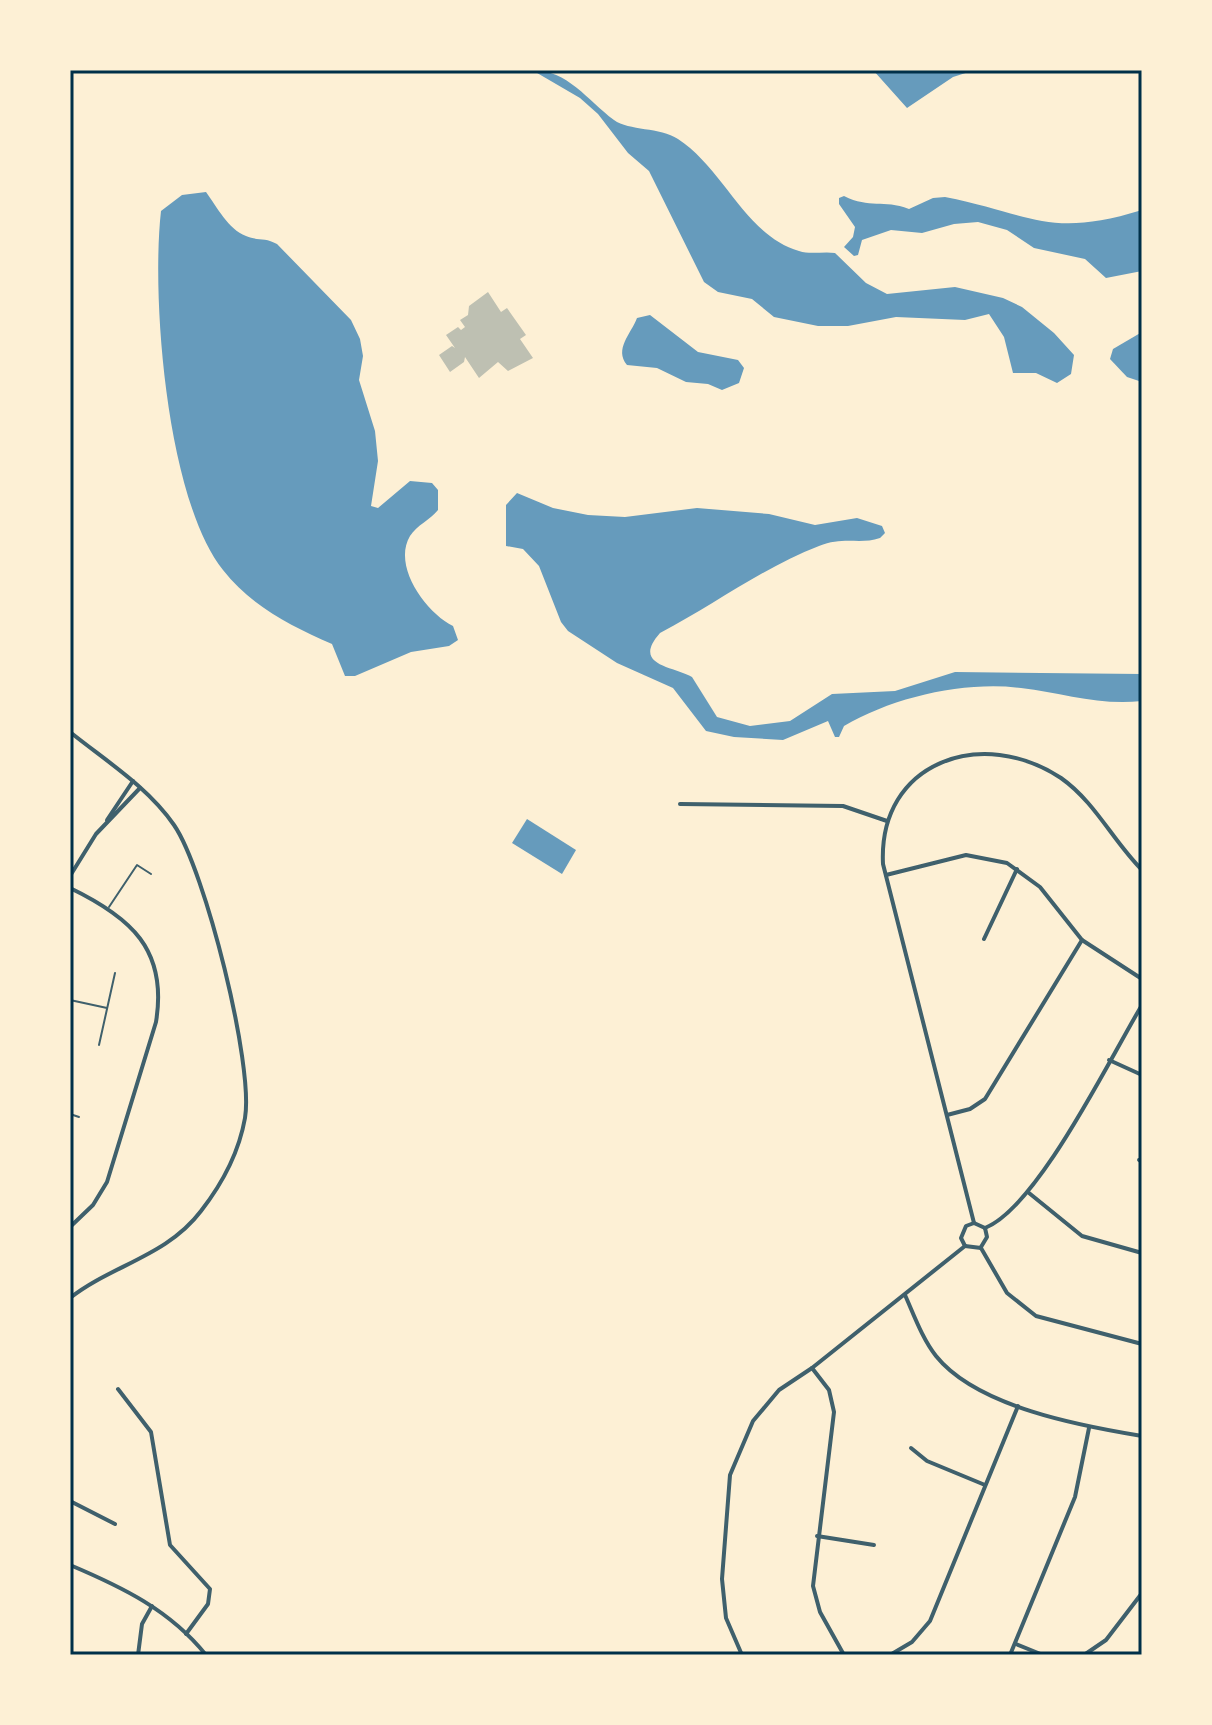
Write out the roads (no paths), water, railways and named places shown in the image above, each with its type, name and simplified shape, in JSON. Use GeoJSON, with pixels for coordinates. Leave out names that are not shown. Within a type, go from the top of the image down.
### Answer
{"type":"FeatureCollection","features":[{"type":"Feature","properties":{"kind":"street"},"geometry":{"type":"LineString","coordinates":[[70,732],[133,781],[173,823],[195,871],[242,1042],[246,1072],[245,1118],[231,1162],[199,1214],[161,1248],[70,1298]]}},
{"type":"Feature","properties":{"kind":"street"},"geometry":{"type":"LineString","coordinates":[[974,1223],[885,875],[882,851],[887,821],[903,790],[931,767],[965,755],[1010,757],[1037,766],[1068,783],[1091,806],[1142,870]]}},
{"type":"Feature","properties":{"kind":"street"},"geometry":{"type":"LineString","coordinates":[[70,876],[133,781]]}},
{"type":"Feature","properties":{"kind":"street"},"geometry":{"type":"LineString","coordinates":[[107,820],[140,788]]}},
{"type":"Feature","properties":{"kind":"street"},"geometry":{"type":"LineString","coordinates":[[680,804],[843,806],[887,821]]}},
{"type":"Feature","properties":{"kind":"street"},"geometry":{"type":"LineString","coordinates":[[885,875],[966,855],[996,859],[1017,869],[1040,887],[1082,940],[1142,979]]}},
{"type":"Feature","properties":{"kind":"street"},"geometry":{"type":"LineString","coordinates":[[984,939],[1017,869]]}},
{"type":"Feature","properties":{"kind":"street"},"geometry":{"type":"LineString","coordinates":[[70,888],[109,907],[127,921],[148,951],[158,985],[158,1010],[107,1182],[93,1205],[70,1227]]}},
{"type":"Feature","properties":{"kind":"street"},"geometry":{"type":"LineString","coordinates":[[947,1115],[970,1109],[985,1099],[1082,940]]}},
{"type":"Feature","properties":{"kind":"street"},"geometry":{"type":"LineString","coordinates":[[985,1228],[1005,1217],[1029,1193],[1142,1005]]}},
{"type":"Feature","properties":{"kind":"street"},"geometry":{"type":"LineString","coordinates":[[1109,1060],[1142,1075]]}},
{"type":"Feature","properties":{"kind":"street"},"geometry":{"type":"LineString","coordinates":[[1029,1193],[1082,1236],[1142,1253]]}},
{"type":"Feature","properties":{"kind":"street"},"geometry":{"type":"LineString","coordinates":[[974,1223],[985,1228]]}},
{"type":"Feature","properties":{"kind":"street"},"geometry":{"type":"LineString","coordinates":[[965,1246],[961,1238],[963,1229],[974,1223]]}},
{"type":"Feature","properties":{"kind":"street"},"geometry":{"type":"LineString","coordinates":[[981,1248],[987,1237],[985,1228]]}},
{"type":"Feature","properties":{"kind":"street"},"geometry":{"type":"LineString","coordinates":[[742,1655],[726,1618],[722,1587],[730,1475],[742,1442],[760,1410],[779,1390],[812,1368],[965,1246],[981,1248]]}},
{"type":"Feature","properties":{"kind":"street"},"geometry":{"type":"LineString","coordinates":[[981,1248],[1007,1293],[1036,1316],[1142,1344]]}},
{"type":"Feature","properties":{"kind":"street"},"geometry":{"type":"LineString","coordinates":[[905,1295],[930,1346],[948,1368],[1018,1406],[1089,1428],[1142,1436]]}},
{"type":"Feature","properties":{"kind":"street"},"geometry":{"type":"LineString","coordinates":[[812,1368],[829,1390],[834,1412],[817,1536],[814,1595],[844,1655]]}},
{"type":"Feature","properties":{"kind":"street"},"geometry":{"type":"LineString","coordinates":[[118,1389],[142,1415],[153,1438],[170,1545],[210,1589],[209,1602],[186,1634]]}},
{"type":"Feature","properties":{"kind":"street"},"geometry":{"type":"LineString","coordinates":[[890,1655],[912,1642],[930,1621],[1018,1406]]}},
{"type":"Feature","properties":{"kind":"street"},"geometry":{"type":"LineString","coordinates":[[1010,1655],[1075,1497],[1089,1428]]}},
{"type":"Feature","properties":{"kind":"street"},"geometry":{"type":"LineString","coordinates":[[911,1448],[927,1461],[985,1485]]}},
{"type":"Feature","properties":{"kind":"street"},"geometry":{"type":"LineString","coordinates":[[70,1501],[115,1524]]}},
{"type":"Feature","properties":{"kind":"street"},"geometry":{"type":"LineString","coordinates":[[817,1536],[874,1545]]}},
{"type":"Feature","properties":{"kind":"street"},"geometry":{"type":"LineString","coordinates":[[70,1565],[123,1588],[152,1606],[206,1655]]}},
{"type":"Feature","properties":{"kind":"street"},"geometry":{"type":"LineString","coordinates":[[1084,1655],[1106,1640],[1142,1593]]}},
{"type":"Feature","properties":{"kind":"street"},"geometry":{"type":"LineString","coordinates":[[138,1655],[142,1624],[152,1606]]}},
{"type":"Feature","properties":{"kind":"street"},"geometry":{"type":"LineString","coordinates":[[1015,1644],[1043,1655]]}},
{"type":"Feature","properties":{"kind":"lane"},"geometry":{"type":"LineString","coordinates":[[109,907],[137,865],[151,874]]}},
{"type":"Feature","properties":{"kind":"lane"},"geometry":{"type":"LineString","coordinates":[[99,1045],[115,973]]}},
{"type":"Feature","properties":{"kind":"lane"},"geometry":{"type":"LineString","coordinates":[[70,1000],[107,1008]]}},
{"type":"Feature","properties":{"kind":"lane"},"geometry":{"type":"LineString","coordinates":[[70,1114],[79,1117]]}},
{"type":"Feature","properties":{"kind":"water"},"geometry":{"type":"Polygon","coordinates":[[[532,70],[545,71],[567,81],[620,123],[678,139],[709,167],[749,216],[780,243],[804,252],[835,253],[866,283],[887,294],[955,287],[1003,298],[1022,307],[1054,333],[1074,355],[1071,374],[1057,383],[1036,373],[1013,373],[1004,337],[989,314],[965,320],[896,317],[848,326],[818,326],[774,317],[752,299],[718,292],[704,282],[649,171],[628,153],[598,114],[580,98],[532,70]]]}},
{"type":"Feature","properties":{"kind":"water"},"geometry":{"type":"Polygon","coordinates":[[[873,70],[975,70],[953,77],[907,108],[873,70]]]}},
{"type":"Feature","properties":{"kind":"water"},"geometry":{"type":"Polygon","coordinates":[[[206,192],[234,228],[250,237],[277,244],[351,320],[360,339],[363,356],[359,380],[375,431],[378,461],[371,506],[378,508],[410,481],[432,483],[438,490],[438,510],[410,536],[405,561],[423,600],[432,611],[453,626],[458,640],[449,646],[411,652],[355,676],[345,676],[332,644],[287,622],[246,594],[223,570],[204,538],[188,497],[167,397],[161,345],[158,249],[161,211],[182,195],[206,192]]]}},
{"type":"Feature","properties":{"kind":"water"},"geometry":{"type":"Polygon","coordinates":[[[844,196],[861,202],[909,209],[933,198],[945,197],[1041,221],[1061,223],[1084,223],[1142,210],[1142,271],[1106,278],[1085,259],[1034,248],[1007,230],[978,222],[954,224],[922,233],[891,230],[862,240],[858,255],[854,256],[844,247],[853,237],[855,227],[839,204],[839,198],[844,196]]]}},
{"type":"Feature","properties":{"kind":"water"},"geometry":{"type":"Polygon","coordinates":[[[650,315],[698,352],[738,360],[744,368],[739,383],[722,390],[708,384],[686,382],[657,368],[627,365],[622,353],[625,342],[637,318],[650,315]]]}},
{"type":"Feature","properties":{"kind":"water"},"geometry":{"type":"Polygon","coordinates":[[[1142,332],[1142,382],[1127,377],[1110,359],[1113,349],[1142,332]]]}},
{"type":"Feature","properties":{"kind":"water"},"geometry":{"type":"Polygon","coordinates":[[[517,493],[553,508],[588,515],[625,517],[697,508],[769,514],[815,525],[857,518],[882,526],[885,533],[880,538],[828,543],[798,555],[660,633],[652,644],[650,652],[653,659],[692,677],[717,717],[750,726],[790,721],[832,694],[895,691],[955,672],[1142,674],[1142,701],[1111,702],[1021,688],[976,687],[907,699],[885,707],[844,726],[839,737],[835,737],[828,721],[783,740],[734,737],[706,731],[673,688],[617,663],[568,631],[561,622],[539,566],[523,549],[506,546],[506,505],[517,493]]]}},
{"type":"Feature","properties":{"kind":"water"},"geometry":{"type":"Polygon","coordinates":[[[527,819],[576,850],[562,874],[512,843],[527,819]]]}}]}
